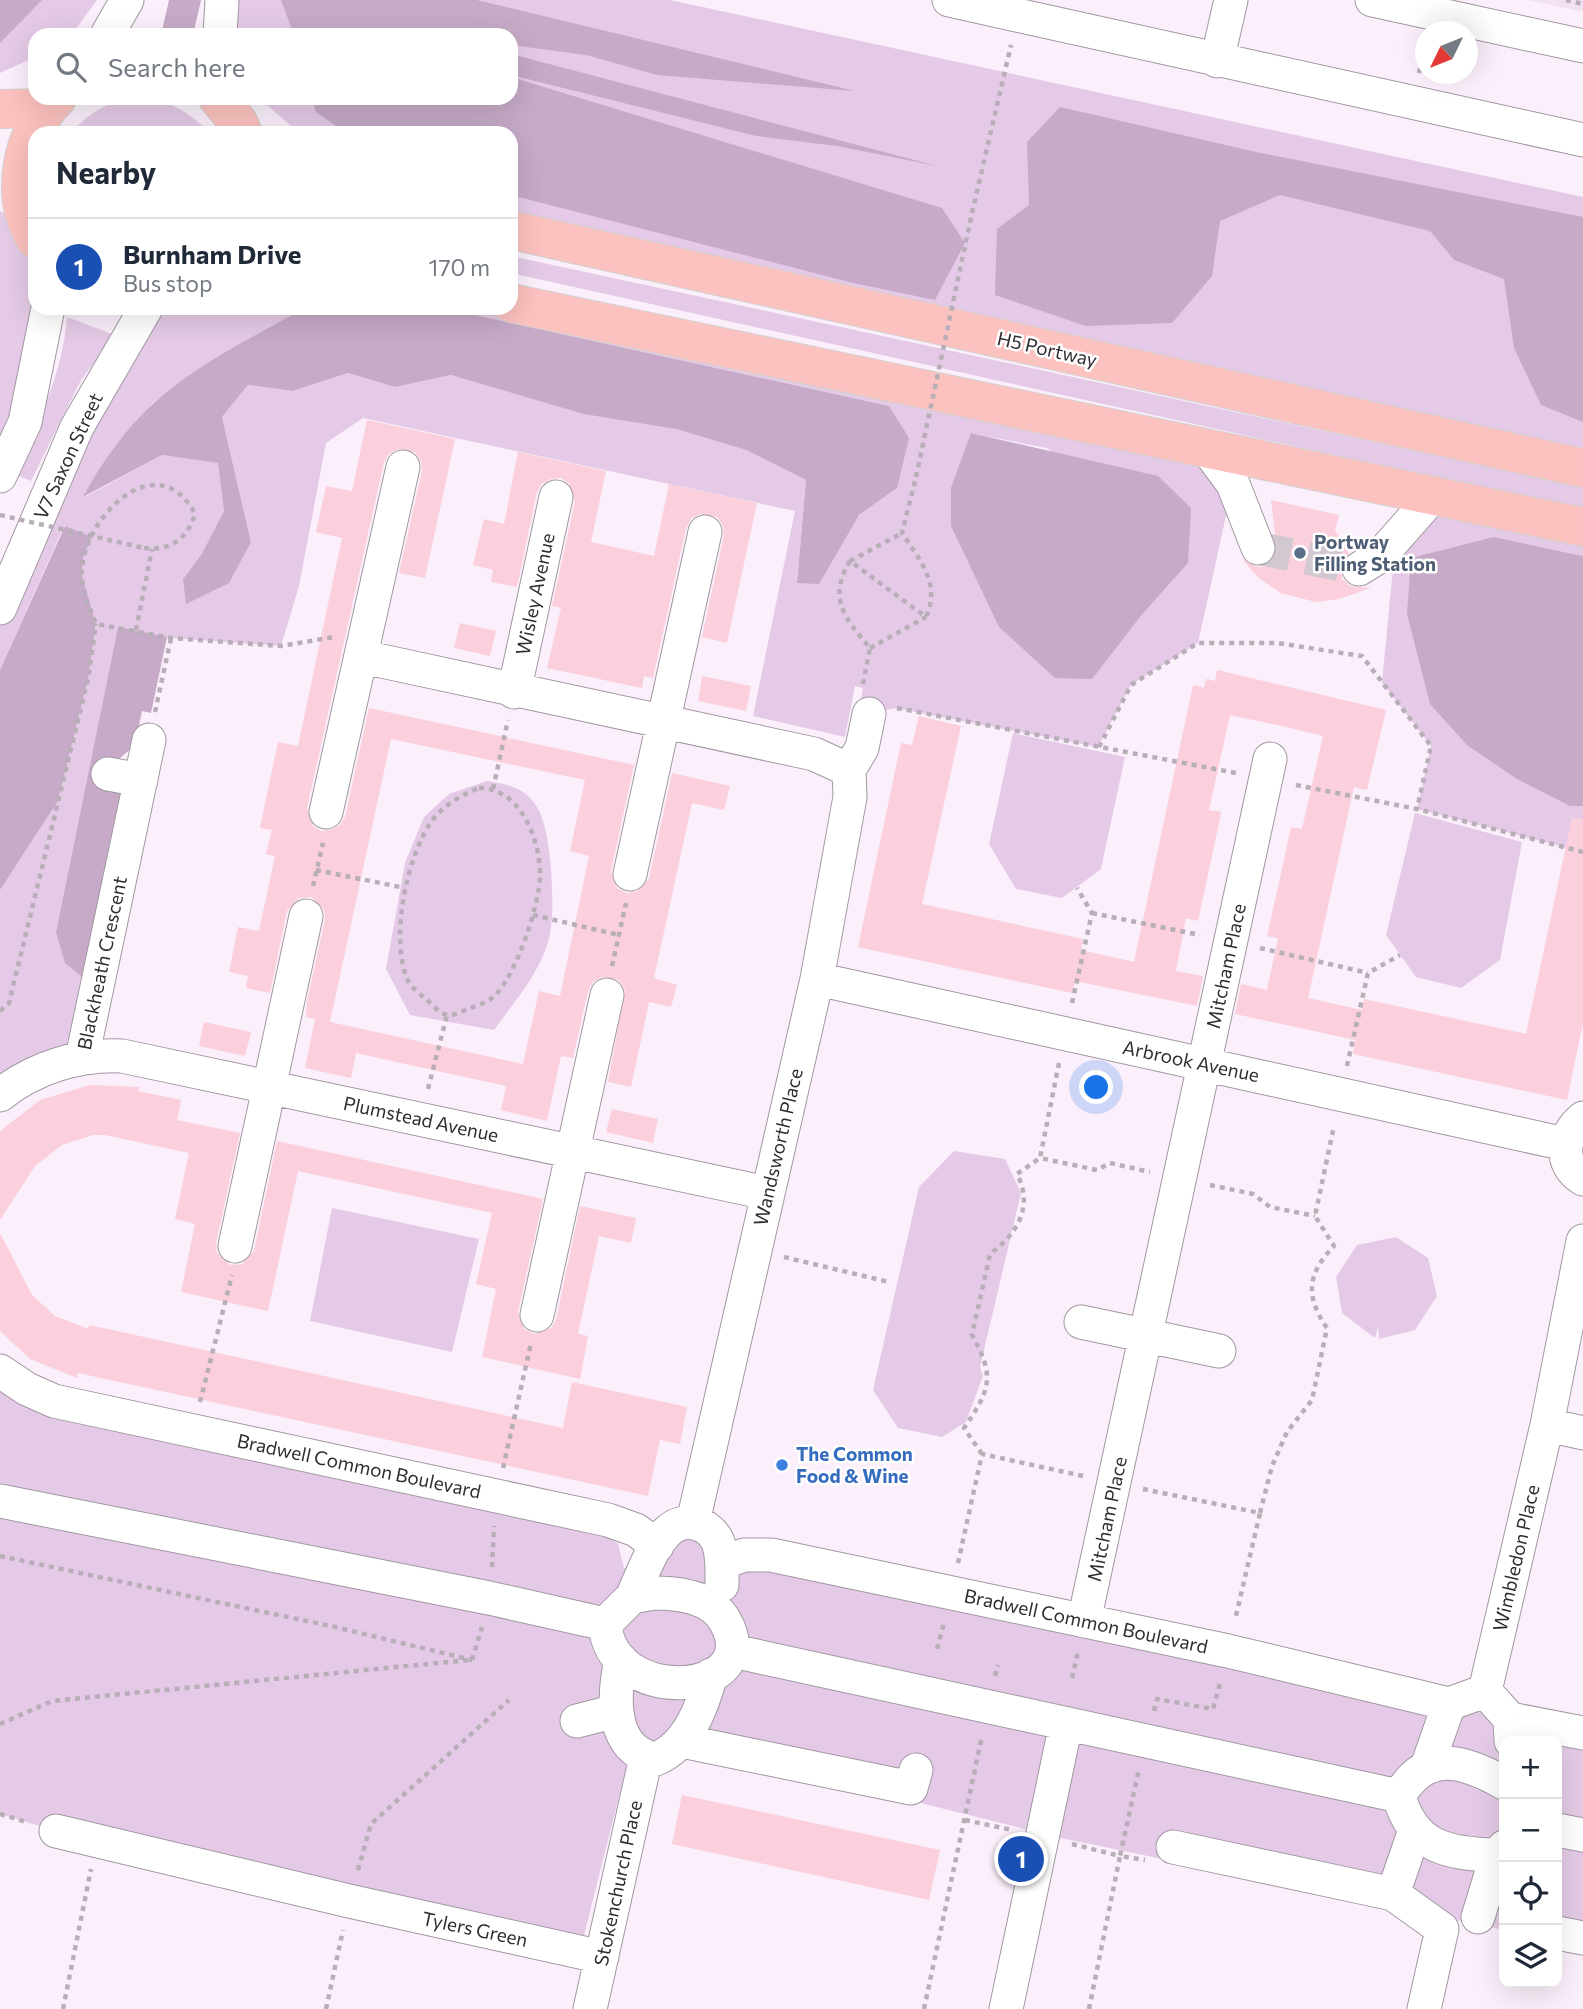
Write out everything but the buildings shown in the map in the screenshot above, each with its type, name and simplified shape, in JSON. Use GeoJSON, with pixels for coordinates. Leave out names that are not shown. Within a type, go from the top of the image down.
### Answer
{"type":"FeatureCollection","features":[{"type":"Feature","properties":{"kind":"main road"},"geometry":{"type":"LineString","coordinates":[[0,108],[31,105]]}},
{"type":"Feature","properties":{"kind":"main road"},"geometry":{"type":"LineString","coordinates":[[38,126],[51,105]]}},
{"type":"Feature","properties":{"kind":"main road"},"geometry":{"type":"LineString","coordinates":[[224,105],[238,126]]}},
{"type":"Feature","properties":{"kind":"main road"},"geometry":{"type":"LineString","coordinates":[[21,226],[20,187],[28,142]]}},
{"type":"Feature","properties":{"kind":"main road","name":"H5 Portway"},"geometry":{"type":"LineString","coordinates":[[518,232],[1583,468]]}},
{"type":"Feature","properties":{"kind":"main road"},"geometry":{"type":"LineString","coordinates":[[518,304],[1583,527]]}},
{"type":"Feature","properties":{"kind":"street"},"geometry":{"type":"LineString","coordinates":[[111,28],[127,0]]}},
{"type":"Feature","properties":{"kind":"street"},"geometry":{"type":"LineString","coordinates":[[220,28],[222,0]]}},
{"type":"Feature","properties":{"kind":"street"},"geometry":{"type":"LineString","coordinates":[[949,0],[1583,140]]}},
{"type":"Feature","properties":{"kind":"street"},"geometry":{"type":"LineString","coordinates":[[1217,61],[1231,0]]}},
{"type":"Feature","properties":{"kind":"street"},"geometry":{"type":"LineString","coordinates":[[1372,0],[1583,46]]}},
{"type":"Feature","properties":{"kind":"street"},"geometry":{"type":"LineString","coordinates":[[0,476],[25,422],[47,315]]}},
{"type":"Feature","properties":{"kind":"street","name":"V7 Saxon Street"},"geometry":{"type":"LineString","coordinates":[[0,608],[77,427],[142,315]]}},
{"type":"Feature","properties":{"kind":"street"},"geometry":{"type":"LineString","coordinates":[[1207,449],[1233,484],[1258,548]]}},
{"type":"Feature","properties":{"kind":"street"},"geometry":{"type":"LineString","coordinates":[[326,811],[363,657],[403,467]]}},
{"type":"Feature","properties":{"kind":"street"},"geometry":{"type":"LineString","coordinates":[[1359,569],[1380,556],[1433,496]]}},
{"type":"Feature","properties":{"kind":"street","name":"Wisley Avenue"},"geometry":{"type":"LineString","coordinates":[[514,691],[555,497]]}},
{"type":"Feature","properties":{"kind":"street"},"geometry":{"type":"LineString","coordinates":[[630,874],[705,532]]}},
{"type":"Feature","properties":{"kind":"street"},"geometry":{"type":"LineString","coordinates":[[363,657],[814,754],[849,770],[862,748],[869,714]]}},
{"type":"Feature","properties":{"kind":"street","name":"Blackheath Crescent"},"geometry":{"type":"LineString","coordinates":[[0,1095],[48,1067],[82,1058],[149,740]]}},
{"type":"Feature","properties":{"kind":"street","name":"Mitcham Place"},"geometry":{"type":"LineString","coordinates":[[1084,1621],[1268,769]]}},
{"type":"Feature","properties":{"kind":"street","name":"Wandsworth Place"},"geometry":{"type":"LineString","coordinates":[[693,1522],[817,979],[849,809],[849,770]]}},
{"type":"Feature","properties":{"kind":"street"},"geometry":{"type":"LineString","coordinates":[[108,774],[141,780]]}},
{"type":"Feature","properties":{"kind":"street"},"geometry":{"type":"LineString","coordinates":[[235,1246],[306,916]]}},
{"type":"Feature","properties":{"kind":"street","name":"Arbrook Avenue"},"geometry":{"type":"LineString","coordinates":[[817,979],[1206,1064],[1574,1131]]}},
{"type":"Feature","properties":{"kind":"street"},"geometry":{"type":"LineString","coordinates":[[537,1315],[607,995]]}},
{"type":"Feature","properties":{"kind":"street","name":"Plumstead Avenue"},"geometry":{"type":"LineString","coordinates":[[82,1058],[122,1056],[767,1193]]}},
{"type":"Feature","properties":{"kind":"street"},"geometry":{"type":"LineString","coordinates":[[1574,1131],[1569,1167],[1583,1179]]}},
{"type":"Feature","properties":{"kind":"street","name":"Wimbledon Place"},"geometry":{"type":"LineString","coordinates":[[1485,1690],[1546,1425],[1583,1241]]}},
{"type":"Feature","properties":{"kind":"street"},"geometry":{"type":"LineString","coordinates":[[1081,1322],[1219,1351]]}},
{"type":"Feature","properties":{"kind":"street","name":"Bradwell Common Boulevard"},"geometry":{"type":"LineString","coordinates":[[0,1371],[27,1389],[54,1401],[608,1520],[636,1530],[657,1545]]}},
{"type":"Feature","properties":{"kind":"street"},"geometry":{"type":"LineString","coordinates":[[1546,1425],[1583,1433]]}},
{"type":"Feature","properties":{"kind":"street"},"geometry":{"type":"LineString","coordinates":[[0,1501],[489,1598],[605,1624]]}},
{"type":"Feature","properties":{"kind":"street"},"geometry":{"type":"LineString","coordinates":[[693,1522],[713,1535],[718,1543],[722,1563],[721,1613],[734,1639],[729,1661],[711,1675],[686,1684],[668,1683],[634,1671],[621,1661],[609,1641],[605,1624],[632,1597],[657,1545],[675,1526],[693,1522]]}},
{"type":"Feature","properties":{"kind":"street","name":"Bradwell Common Boulevard"},"geometry":{"type":"LineString","coordinates":[[722,1563],[744,1555],[771,1555],[1228,1651],[1449,1704]]}},
{"type":"Feature","properties":{"kind":"street"},"geometry":{"type":"LineString","coordinates":[[632,1597],[654,1592],[688,1595],[721,1613]]}},
{"type":"Feature","properties":{"kind":"street"},"geometry":{"type":"LineString","coordinates":[[733,1651],[1399,1796]]}},
{"type":"Feature","properties":{"kind":"street"},"geometry":{"type":"LineString","coordinates":[[621,1661],[616,1682],[616,1711],[625,1739],[646,1757],[663,1756],[682,1741],[704,1702],[711,1675]]}},
{"type":"Feature","properties":{"kind":"street"},"geometry":{"type":"LineString","coordinates":[[1499,1851],[1465,1854],[1436,1847],[1415,1830],[1404,1816],[1399,1796],[1408,1780],[1428,1764],[1449,1704],[1485,1690],[1511,1730],[1583,1733]]}},
{"type":"Feature","properties":{"kind":"street"},"geometry":{"type":"LineString","coordinates":[[577,1721],[616,1711]]}},
{"type":"Feature","properties":{"kind":"street"},"geometry":{"type":"LineString","coordinates":[[1006,2009],[1066,1724]]}},
{"type":"Feature","properties":{"kind":"street"},"geometry":{"type":"LineString","coordinates":[[682,1741],[911,1788],[916,1770]]}},
{"type":"Feature","properties":{"kind":"street","name":"Stokenchurch Place"},"geometry":{"type":"LineString","coordinates":[[590,2009],[646,1757]]}},
{"type":"Feature","properties":{"kind":"street"},"geometry":{"type":"LineString","coordinates":[[1428,1764],[1474,1766],[1499,1780]]}},
{"type":"Feature","properties":{"kind":"street"},"geometry":{"type":"LineString","coordinates":[[1393,1894],[1415,1830]]}},
{"type":"Feature","properties":{"kind":"street","name":"Tylers Green"},"geometry":{"type":"LineString","coordinates":[[57,1831],[96,1843],[349,1902],[602,1956]]}},
{"type":"Feature","properties":{"kind":"street"},"geometry":{"type":"LineString","coordinates":[[1562,1831],[1583,1835]]}},
{"type":"Feature","properties":{"kind":"street"},"geometry":{"type":"LineString","coordinates":[[1165,1854],[1393,1894],[1442,1929],[1491,1920],[1499,1862]]}},
{"type":"Feature","properties":{"kind":"street"},"geometry":{"type":"LineString","coordinates":[[1424,2009],[1442,1929]]}},
{"type":"Feature","properties":{"kind":"street"},"geometry":{"type":"LineString","coordinates":[[1562,1934],[1583,1938]]}},
{"type":"Feature","properties":{"kind":"path"},"geometry":{"type":"LineString","coordinates":[[1566,0],[1583,4]]}},
{"type":"Feature","properties":{"kind":"path"},"geometry":{"type":"LineString","coordinates":[[870,648],[926,617],[933,594],[930,579],[902,533],[1018,15]]}},
{"type":"Feature","properties":{"kind":"path"},"geometry":{"type":"LineString","coordinates":[[0,515],[144,548]]}},
{"type":"Feature","properties":{"kind":"path"},"geometry":{"type":"LineString","coordinates":[[902,533],[850,561],[841,576],[839,601],[846,618],[870,648],[861,700],[869,714],[895,708],[1098,747],[1268,769],[1583,852]]}},
{"type":"Feature","properties":{"kind":"path"},"geometry":{"type":"LineString","coordinates":[[136,630],[152,549]]}},
{"type":"Feature","properties":{"kind":"path"},"geometry":{"type":"LineString","coordinates":[[850,561],[926,617]]}},
{"type":"Feature","properties":{"kind":"path"},"geometry":{"type":"LineString","coordinates":[[0,1011],[9,1003],[88,679],[96,624]]}},
{"type":"Feature","properties":{"kind":"path"},"geometry":{"type":"LineString","coordinates":[[149,740],[171,638]]}},
{"type":"Feature","properties":{"kind":"path"},"geometry":{"type":"LineString","coordinates":[[1098,747],[1131,685],[1198,643],[1277,643],[1362,656],[1431,746],[1417,810]]}},
{"type":"Feature","properties":{"kind":"path"},"geometry":{"type":"LineString","coordinates":[[493,789],[514,691]]}},
{"type":"Feature","properties":{"kind":"path"},"geometry":{"type":"LineString","coordinates":[[479,788],[493,789],[517,806],[536,846],[540,876],[533,915],[513,966],[497,993],[488,1001],[447,1015],[416,990],[408,979],[402,930],[405,888],[418,845],[435,817],[479,788]]}},
{"type":"Feature","properties":{"kind":"path"},"geometry":{"type":"LineString","coordinates":[[306,916],[327,824],[326,811]]}},
{"type":"Feature","properties":{"kind":"path"},"geometry":{"type":"LineString","coordinates":[[316,870],[405,888]]}},
{"type":"Feature","properties":{"kind":"path"},"geometry":{"type":"LineString","coordinates":[[607,995],[631,885],[630,874]]}},
{"type":"Feature","properties":{"kind":"path"},"geometry":{"type":"LineString","coordinates":[[982,1454],[964,1428],[986,1387],[988,1363],[972,1335],[990,1254],[1009,1240],[1020,1222],[1026,1199],[1017,1174],[1040,1158],[1093,913],[1077,888]]}},
{"type":"Feature","properties":{"kind":"path"},"geometry":{"type":"LineString","coordinates":[[533,915],[619,935]]}},
{"type":"Feature","properties":{"kind":"path"},"geometry":{"type":"LineString","coordinates":[[421,1119],[447,1015]]}},
{"type":"Feature","properties":{"kind":"path"},"geometry":{"type":"LineString","coordinates":[[1040,1158],[1097,1170],[1110,1163],[1253,1194],[1270,1207],[1315,1216],[1335,1246],[1318,1263],[1310,1288],[1316,1313],[1327,1328],[1312,1400],[1287,1432],[1272,1466],[1260,1513]]}},
{"type":"Feature","properties":{"kind":"path"},"geometry":{"type":"LineString","coordinates":[[193,1430],[236,1258],[235,1246]]}},
{"type":"Feature","properties":{"kind":"path"},"geometry":{"type":"LineString","coordinates":[[755,1250],[889,1282]]}},
{"type":"Feature","properties":{"kind":"path"},"geometry":{"type":"LineString","coordinates":[[500,1481],[537,1315]]}},
{"type":"Feature","properties":{"kind":"path"},"geometry":{"type":"LineString","coordinates":[[0,1556],[335,1627],[472,1660],[52,1701],[0,1724]]}},
{"type":"Feature","properties":{"kind":"path"},"geometry":{"type":"LineString","coordinates":[[1157,1699],[1213,1709],[1228,1651]]}},
{"type":"Feature","properties":{"kind":"path"},"geometry":{"type":"LineString","coordinates":[[924,2009],[998,1665]]}},
{"type":"Feature","properties":{"kind":"path"},"geometry":{"type":"LineString","coordinates":[[326,2009],[349,1902],[371,1824],[509,1700]]}},
{"type":"Feature","properties":{"kind":"path"},"geometry":{"type":"LineString","coordinates":[[1089,2009],[1140,1765]]}},
{"type":"Feature","properties":{"kind":"path"},"geometry":{"type":"LineString","coordinates":[[63,2009],[96,1843]]}},
{"type":"Feature","properties":{"kind":"path"},"geometry":{"type":"LineString","coordinates":[[1120,1856],[1165,1854]]}},
{"type":"Feature","properties":{"kind":"shaded area"},"geometry":{"type":"Polygon","coordinates":[[[0,0],[97,0],[76,28],[28,28],[28,60],[0,73],[0,0]]]}},
{"type":"Feature","properties":{"kind":"shaded area"},"geometry":{"type":"Polygon","coordinates":[[[0,0],[42,0],[0,43],[0,0]]]}},
{"type":"Feature","properties":{"kind":"shaded area"},"geometry":{"type":"Polygon","coordinates":[[[169,0],[201,0],[195,28],[163,28],[169,0]]]}},
{"type":"Feature","properties":{"kind":"shaded area"},"geometry":{"type":"Polygon","coordinates":[[[234,0],[670,0],[1583,197],[1583,454],[518,214],[518,126],[291,126],[267,105],[518,105],[518,28],[234,28],[234,0]]]}},
{"type":"Feature","properties":{"kind":"shaded area"},"geometry":{"type":"Polygon","coordinates":[[[281,0],[477,0],[855,91],[657,75],[586,55],[518,46],[518,28],[291,28],[281,0]]]}},
{"type":"Feature","properties":{"kind":"shaded area"},"geometry":{"type":"Polygon","coordinates":[[[1528,0],[1583,0],[1583,12],[1528,0]]]}},
{"type":"Feature","properties":{"kind":"shaded area"},"geometry":{"type":"Polygon","coordinates":[[[518,56],[937,166],[837,146],[756,136],[518,77],[518,56]]]}},
{"type":"Feature","properties":{"kind":"shaded area"},"geometry":{"type":"Polygon","coordinates":[[[518,79],[942,208],[965,243],[935,300],[853,283],[518,197],[518,126],[336,126],[316,112],[314,105],[518,105],[518,79]]]}},
{"type":"Feature","properties":{"kind":"shaded area"},"geometry":{"type":"Polygon","coordinates":[[[109,105],[172,105],[202,126],[78,126],[98,110],[109,105]]]}},
{"type":"Feature","properties":{"kind":"shaded area"},"geometry":{"type":"Polygon","coordinates":[[[1060,107],[1256,152],[1583,217],[1583,422],[1541,405],[1514,348],[1504,279],[1454,260],[1430,231],[1280,195],[1220,221],[1212,276],[1172,323],[1086,326],[995,295],[997,229],[1029,205],[1027,142],[1060,107]]]}},
{"type":"Feature","properties":{"kind":"shaded area"},"geometry":{"type":"Polygon","coordinates":[[[0,211],[28,227],[28,315],[34,315],[0,476],[0,211]]]}},
{"type":"Feature","properties":{"kind":"shaded area"},"geometry":{"type":"Polygon","coordinates":[[[518,258],[1583,487],[1583,510],[518,275],[518,258]]]}},
{"type":"Feature","properties":{"kind":"shaded area"},"geometry":{"type":"Polygon","coordinates":[[[518,309],[1207,449],[1233,484],[1198,643],[1131,685],[1098,747],[895,708],[869,714],[861,700],[863,688],[855,686],[845,737],[753,716],[795,511],[363,418],[326,443],[299,586],[281,646],[171,638],[118,628],[56,932],[87,981],[72,1040],[66,1047],[0,1081],[0,890],[58,801],[88,679],[96,625],[82,576],[83,558],[92,537],[64,526],[0,670],[0,608],[143,315],[292,315],[214,360],[153,403],[85,497],[162,455],[219,463],[224,511],[201,555],[183,579],[251,542],[222,417],[248,385],[294,391],[348,373],[395,387],[451,375],[676,429],[746,450],[806,480],[797,582],[840,545],[859,515],[897,488],[889,406],[474,315],[518,315],[518,309]],[[971,433],[1140,617],[1188,563],[1047,448],[971,433]]]}},
{"type":"Feature","properties":{"kind":"shaded area"},"geometry":{"type":"Polygon","coordinates":[[[292,315],[475,315],[889,406],[909,438],[897,488],[859,515],[819,584],[797,583],[806,480],[746,450],[676,429],[584,414],[451,375],[395,387],[348,373],[293,391],[248,385],[222,417],[251,542],[229,583],[186,604],[183,579],[201,555],[224,511],[218,463],[162,455],[83,497],[114,447],[154,403],[207,363],[292,315]]]}},
{"type":"Feature","properties":{"kind":"shaded area"},"geometry":{"type":"Polygon","coordinates":[[[67,317],[115,335],[81,380],[31,481],[14,474],[55,378],[67,317]]]}},
{"type":"Feature","properties":{"kind":"shaded area"},"geometry":{"type":"Polygon","coordinates":[[[971,433],[1158,476],[1191,508],[1188,563],[1140,617],[1092,679],[1055,678],[999,627],[951,526],[951,488],[971,433]]]}},
{"type":"Feature","properties":{"kind":"shaded area"},"geometry":{"type":"Polygon","coordinates":[[[1433,496],[1583,527],[1583,556],[1494,537],[1407,614],[1417,645],[1570,806],[1583,806],[1583,852],[1417,809],[1431,746],[1382,683],[1396,536],[1433,496]]]}},
{"type":"Feature","properties":{"kind":"shaded area"},"geometry":{"type":"Polygon","coordinates":[[[65,526],[92,537],[83,558],[82,576],[96,624],[88,679],[58,801],[0,890],[0,670],[65,526]]]}},
{"type":"Feature","properties":{"kind":"shaded area"},"geometry":{"type":"Polygon","coordinates":[[[1494,537],[1583,556],[1583,806],[1570,806],[1517,779],[1467,745],[1430,704],[1407,614],[1411,558],[1494,537]]]}},
{"type":"Feature","properties":{"kind":"shaded area"},"geometry":{"type":"Polygon","coordinates":[[[118,627],[167,637],[151,713],[142,711],[135,745],[119,759],[100,758],[95,783],[110,787],[121,795],[87,981],[65,963],[56,932],[118,627]]]}},
{"type":"Feature","properties":{"kind":"shaded area"},"geometry":{"type":"Polygon","coordinates":[[[1013,733],[1125,757],[1101,869],[1062,898],[1016,889],[989,844],[1013,733]]]}},
{"type":"Feature","properties":{"kind":"shaded area"},"geometry":{"type":"Polygon","coordinates":[[[487,781],[522,791],[537,807],[546,834],[552,891],[551,927],[545,952],[526,987],[494,1030],[410,1015],[386,969],[405,863],[424,817],[449,794],[487,781]]]}},
{"type":"Feature","properties":{"kind":"shaded area"},"geometry":{"type":"Polygon","coordinates":[[[1415,813],[1522,842],[1500,960],[1461,988],[1416,977],[1386,935],[1415,813]]]}},
{"type":"Feature","properties":{"kind":"shaded area"},"geometry":{"type":"Polygon","coordinates":[[[954,1151],[1005,1159],[1021,1193],[980,1367],[983,1376],[966,1422],[942,1437],[898,1428],[873,1390],[919,1187],[954,1151]]]}},
{"type":"Feature","properties":{"kind":"shaded area"},"geometry":{"type":"Polygon","coordinates":[[[332,1208],[479,1239],[452,1352],[310,1321],[332,1208]]]}},
{"type":"Feature","properties":{"kind":"shaded area"},"geometry":{"type":"Polygon","coordinates":[[[1396,1237],[1428,1258],[1437,1296],[1415,1330],[1379,1339],[1378,1327],[1375,1338],[1342,1313],[1336,1277],[1357,1245],[1396,1237]]]}},
{"type":"Feature","properties":{"kind":"shaded area"},"geometry":{"type":"Polygon","coordinates":[[[0,1385],[598,1529],[618,1544],[624,1568],[658,1573],[680,1535],[1583,1735],[1583,1947],[1562,1942],[1562,1736],[1499,1736],[1499,1929],[1061,1838],[664,1739],[660,1743],[634,1737],[583,1939],[56,1831],[0,1814],[0,1385]]]}},
{"type":"Feature","properties":{"kind":"tunnel"},"geometry":{"type":"LineString","coordinates":[[1258,548],[1359,569]]}},
{"type":"Feature","properties":{"kind":"place","name":"Portway Filling Station"},"geometry":{"type":"Point","coordinates":[1300,553]}},
{"type":"Feature","properties":{"kind":"place","name":"The Common Food & Wine"},"geometry":{"type":"Point","coordinates":[782,1465]}},
{"type":"Feature","properties":{"kind":"place","name":"Burnham Drive"},"geometry":{"type":"Point","coordinates":[1021,1859]}}]}
